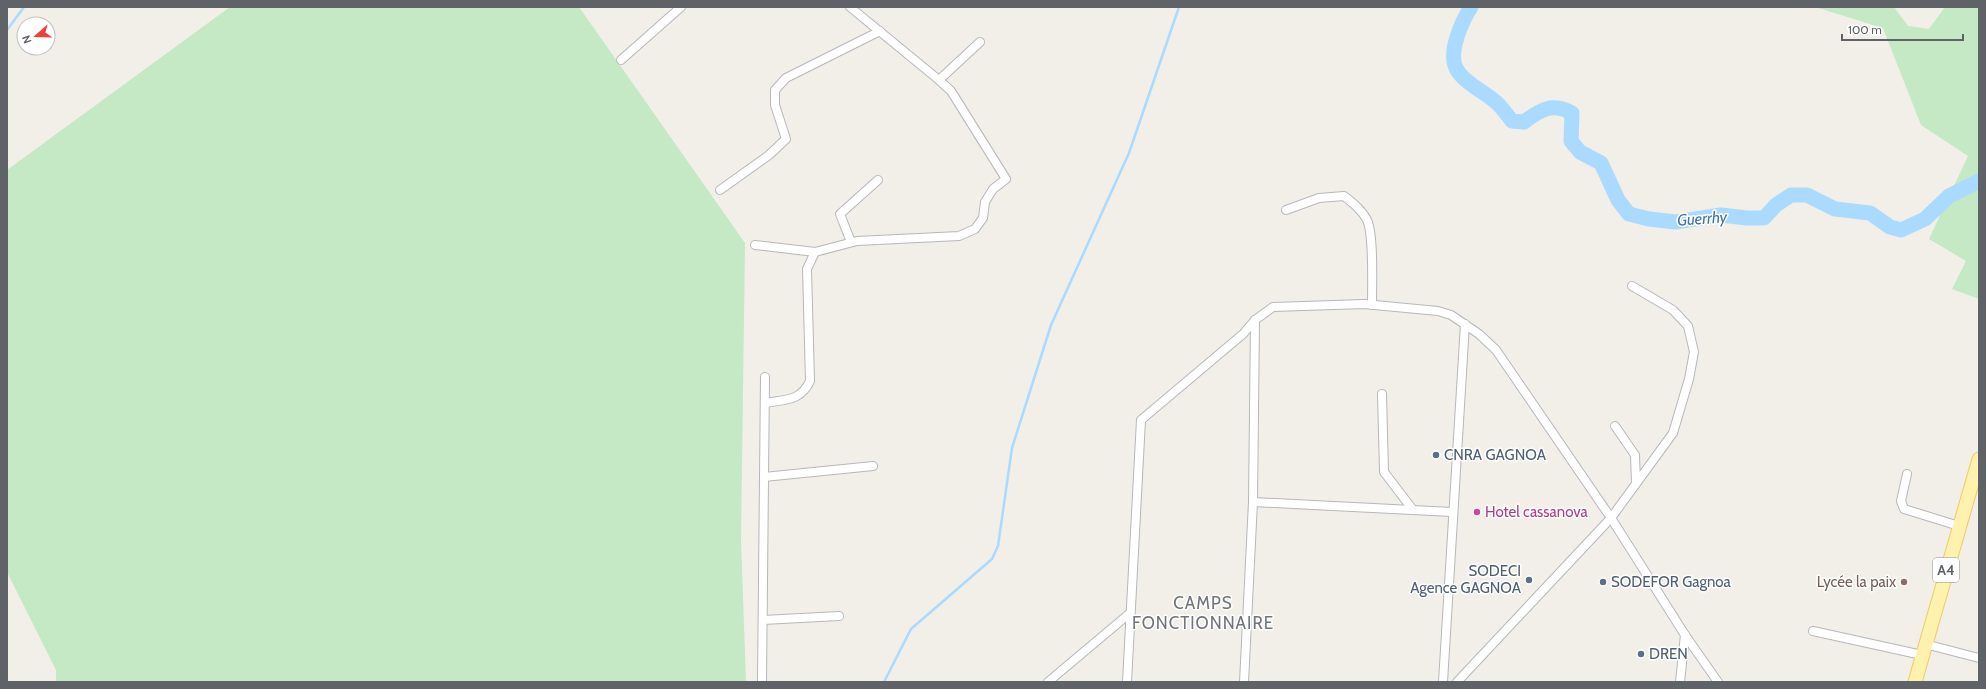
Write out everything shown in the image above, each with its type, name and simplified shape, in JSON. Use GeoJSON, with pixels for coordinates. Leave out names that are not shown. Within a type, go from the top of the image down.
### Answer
{"type":"FeatureCollection","features":[{"type":"Feature","properties":{"kind":"main road","name":"A4"},"geometry":{"type":"LineString","coordinates":[[1915,682],[1923,649],[1979,459]]}},
{"type":"Feature","properties":{"kind":"street"},"geometry":{"type":"LineString","coordinates":[[621,60],[681,7]]}},
{"type":"Feature","properties":{"kind":"street"},"geometry":{"type":"LineString","coordinates":[[755,245],[815,252],[851,242],[959,236],[975,229],[983,218],[985,202],[993,189],[1006,179],[951,91],[850,7]]}},
{"type":"Feature","properties":{"kind":"street"},"geometry":{"type":"LineString","coordinates":[[720,190],[769,155],[786,139],[775,105],[776,90],[786,78],[880,32]]}},
{"type":"Feature","properties":{"kind":"street"},"geometry":{"type":"LineString","coordinates":[[939,80],[980,42]]}},
{"type":"Feature","properties":{"kind":"street"},"geometry":{"type":"LineString","coordinates":[[851,242],[840,214],[878,180]]}},
{"type":"Feature","properties":{"kind":"street"},"geometry":{"type":"LineString","coordinates":[[1286,210],[1319,198],[1344,196],[1356,204],[1368,221],[1370,235],[1372,305]]}},
{"type":"Feature","properties":{"kind":"street"},"geometry":{"type":"LineString","coordinates":[[765,403],[796,398],[806,391],[810,381],[807,269],[815,252]]}},
{"type":"Feature","properties":{"kind":"street"},"geometry":{"type":"LineString","coordinates":[[1457,682],[1611,518],[1673,432],[1689,379],[1694,352],[1688,326],[1673,310],[1632,286]]}},
{"type":"Feature","properties":{"kind":"street"},"geometry":{"type":"LineString","coordinates":[[1127,682],[1141,420],[1243,334],[1255,320],[1273,307],[1372,305],[1438,311],[1451,315],[1465,324],[1496,350],[1611,518],[1685,635],[1718,682]]}},
{"type":"Feature","properties":{"kind":"street"},"geometry":{"type":"LineString","coordinates":[[1244,682],[1253,502],[1255,320]]}},
{"type":"Feature","properties":{"kind":"street"},"geometry":{"type":"LineString","coordinates":[[1443,682],[1452,512],[1465,324]]}},
{"type":"Feature","properties":{"kind":"street"},"geometry":{"type":"LineString","coordinates":[[762,682],[765,377]]}},
{"type":"Feature","properties":{"kind":"street"},"geometry":{"type":"LineString","coordinates":[[1382,394],[1384,472],[1413,510]]}},
{"type":"Feature","properties":{"kind":"street"},"geometry":{"type":"LineString","coordinates":[[1616,426],[1635,455],[1636,483]]}},
{"type":"Feature","properties":{"kind":"street"},"geometry":{"type":"LineString","coordinates":[[764,477],[873,466]]}},
{"type":"Feature","properties":{"kind":"street"},"geometry":{"type":"LineString","coordinates":[[1906,474],[1901,501],[1904,509],[1959,526]]}},
{"type":"Feature","properties":{"kind":"street"},"geometry":{"type":"LineString","coordinates":[[1253,502],[1452,512]]}},
{"type":"Feature","properties":{"kind":"street"},"geometry":{"type":"LineString","coordinates":[[1048,682],[1130,613]]}},
{"type":"Feature","properties":{"kind":"street"},"geometry":{"type":"LineString","coordinates":[[762,620],[839,616]]}},
{"type":"Feature","properties":{"kind":"street"},"geometry":{"type":"LineString","coordinates":[[1813,631],[1979,658]]}},
{"type":"Feature","properties":{"kind":"street"},"geometry":{"type":"LineString","coordinates":[[1680,682],[1685,635]]}},
{"type":"Feature","properties":{"kind":"green space"},"geometry":{"type":"Polygon","coordinates":[[[230,7],[579,7],[745,243],[741,540],[746,682],[56,682],[56,670],[7,572],[7,170],[230,7]]]}},
{"type":"Feature","properties":{"kind":"green space"},"geometry":{"type":"Polygon","coordinates":[[[1815,7],[1894,7],[1908,26],[1929,29],[1945,7],[1979,7],[1979,299],[1952,289],[1966,261],[1929,239],[1968,156],[1921,125],[1883,28],[1815,7]]]}},
{"type":"Feature","properties":{"kind":"waterway"},"geometry":{"type":"LineString","coordinates":[[7,30],[24,7]]}},
{"type":"Feature","properties":{"kind":"waterway"},"geometry":{"type":"LineString","coordinates":[[884,682],[911,629],[992,559],[998,546],[1012,448],[1051,325],[1129,153],[1179,7]]}},
{"type":"Feature","properties":{"kind":"waterway","name":"Guerrhy"},"geometry":{"type":"LineString","coordinates":[[1471,7],[1460,28],[1455,45],[1454,61],[1459,73],[1469,83],[1498,104],[1512,121],[1524,122],[1535,114],[1552,108],[1558,108],[1572,113],[1571,141],[1580,152],[1601,163],[1618,200],[1629,214],[1649,219],[1676,222],[1721,215],[1764,218],[1776,205],[1791,195],[1807,195],[1835,209],[1870,213],[1890,227],[1901,230],[1925,219],[1949,196],[1979,181]]}},
{"type":"Feature","properties":{"kind":"place","name":"CNRA GAGNOA"},"geometry":{"type":"Point","coordinates":[1436,455]}},
{"type":"Feature","properties":{"kind":"place","name":"Hotel cassanova"},"geometry":{"type":"Point","coordinates":[1477,512]}},
{"type":"Feature","properties":{"kind":"place","name":"SODECI Agence GAGNOA"},"geometry":{"type":"Point","coordinates":[1529,580]}},
{"type":"Feature","properties":{"kind":"place","name":"SODEFOR Gagnoa"},"geometry":{"type":"Point","coordinates":[1603,582]}},
{"type":"Feature","properties":{"kind":"place","name":"Lycée la paix"},"geometry":{"type":"Point","coordinates":[1904,582]}},
{"type":"Feature","properties":{"kind":"place","name":"DREN"},"geometry":{"type":"Point","coordinates":[1641,654]}},
{"type":"Feature","properties":{"kind":"district","name":"CAMPS FONCTIONNAIRE"},"geometry":{"type":"Point","coordinates":[1203,613]}}]}
